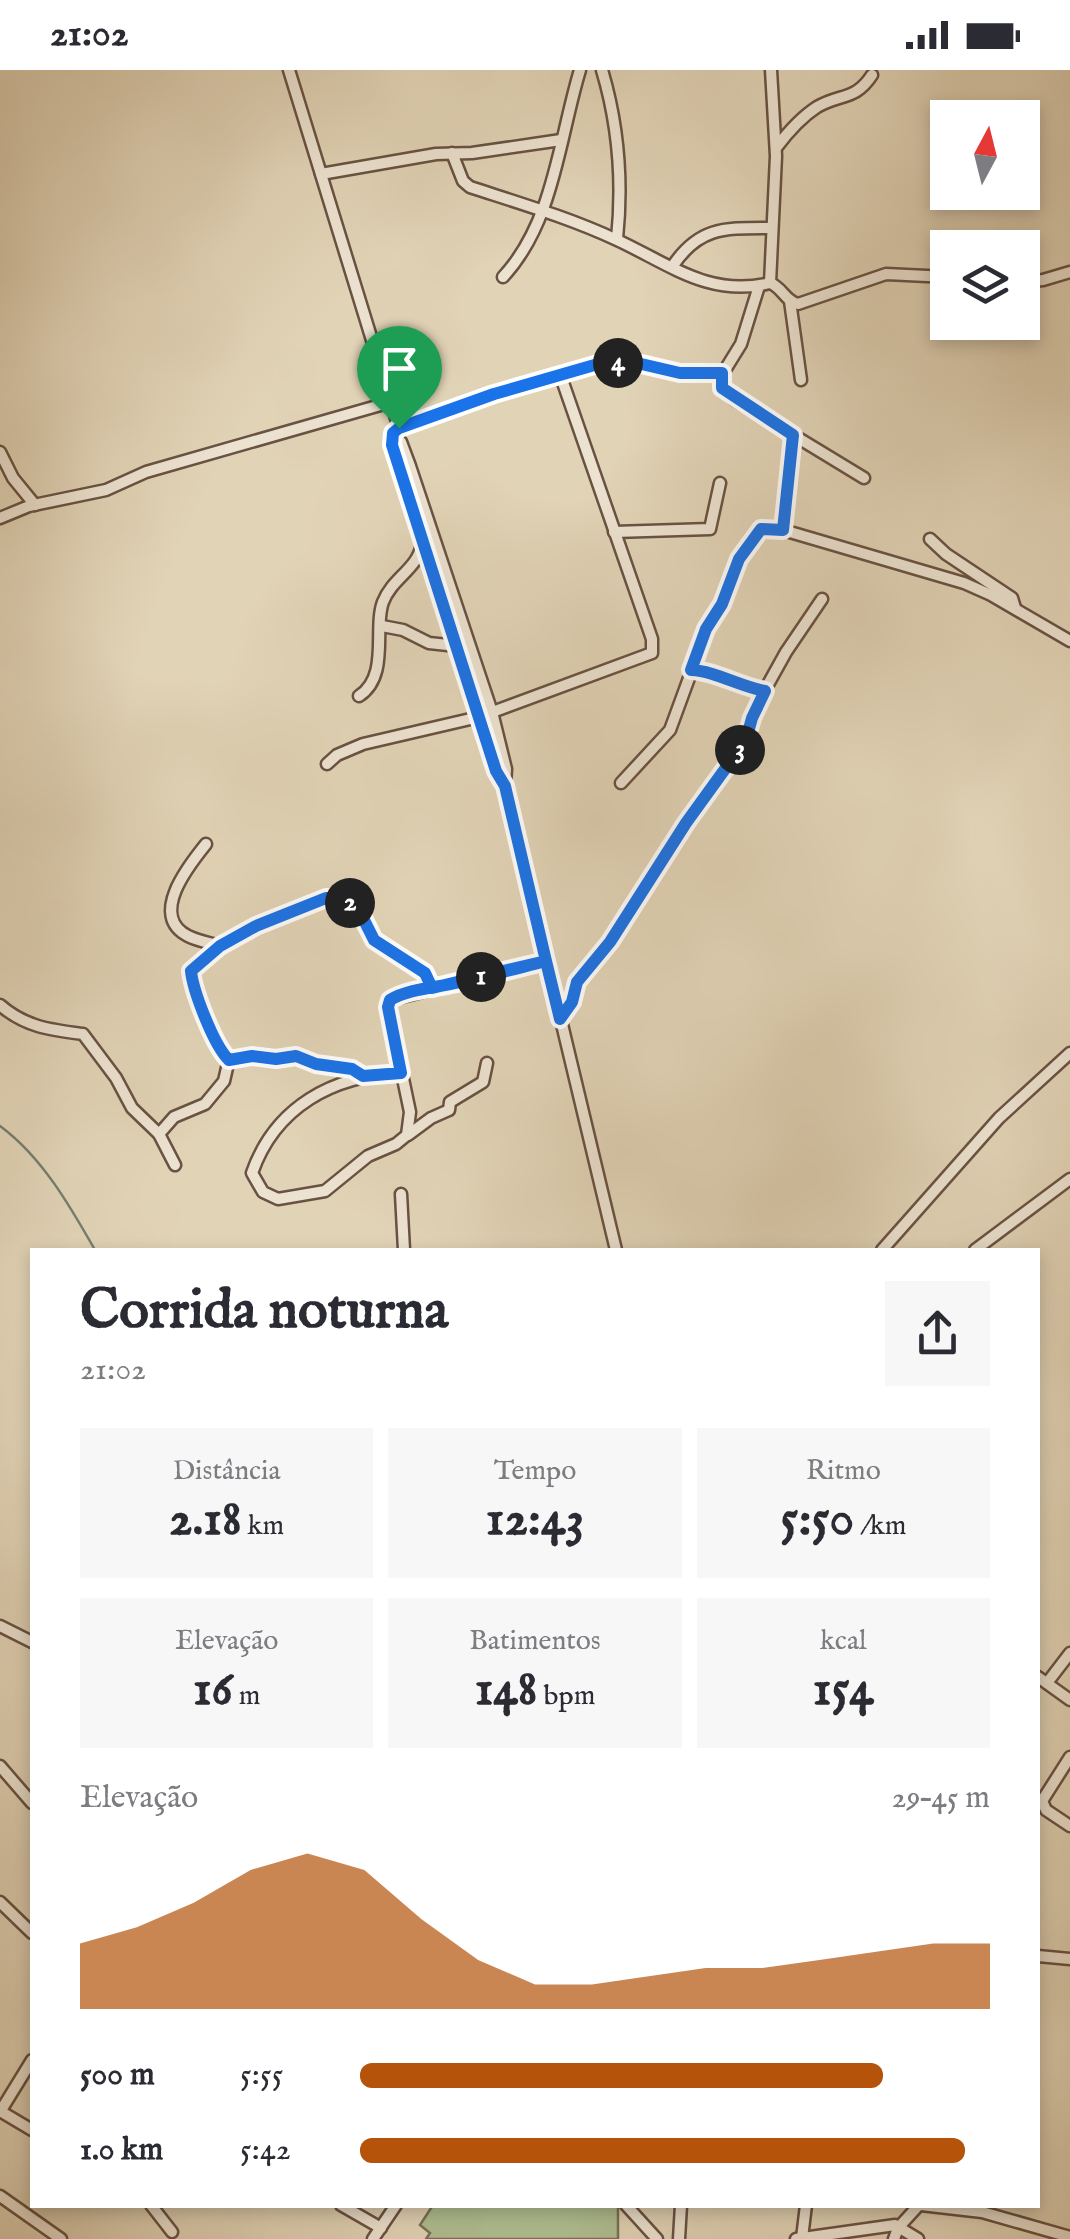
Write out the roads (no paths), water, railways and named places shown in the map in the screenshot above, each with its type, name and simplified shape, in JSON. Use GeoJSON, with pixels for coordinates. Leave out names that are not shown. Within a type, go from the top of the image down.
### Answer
{"type":"FeatureCollection","features":[{"type":"Feature","properties":{"kind":"street"},"geometry":{"type":"LineString","coordinates":[[289,70],[391,402],[396,430],[492,712],[506,769],[505,786],[616,1248]]}},
{"type":"Feature","properties":{"kind":"street"},"geometry":{"type":"LineString","coordinates":[[503,277],[521,255],[543,211],[580,70]]}},
{"type":"Feature","properties":{"kind":"street"},"geometry":{"type":"LineString","coordinates":[[602,70],[619,145],[617,240]]}},
{"type":"Feature","properties":{"kind":"street"},"geometry":{"type":"LineString","coordinates":[[771,70],[775,148],[764,285],[741,344],[722,373],[722,388],[864,478]]}},
{"type":"Feature","properties":{"kind":"street"},"geometry":{"type":"LineString","coordinates":[[775,148],[800,119],[820,106],[858,93],[872,75]]}},
{"type":"Feature","properties":{"kind":"street"},"geometry":{"type":"LineString","coordinates":[[321,174],[561,140]]}},
{"type":"Feature","properties":{"kind":"street"},"geometry":{"type":"LineString","coordinates":[[452,153],[466,184],[617,240],[724,287],[750,289],[764,285],[802,304],[886,274],[930,276]]}},
{"type":"Feature","properties":{"kind":"street"},"geometry":{"type":"LineString","coordinates":[[672,267],[686,247],[704,236],[745,228],[771,228]]}},
{"type":"Feature","properties":{"kind":"street"},"geometry":{"type":"LineString","coordinates":[[1040,278],[1070,272]]}},
{"type":"Feature","properties":{"kind":"street"},"geometry":{"type":"LineString","coordinates":[[790,301],[801,380]]}},
{"type":"Feature","properties":{"kind":"street"},"geometry":{"type":"LineString","coordinates":[[396,430],[560,374],[615,362],[656,365],[680,373],[722,373]]}},
{"type":"Feature","properties":{"kind":"street"},"geometry":{"type":"LineString","coordinates":[[327,764],[336,754],[363,744],[479,717],[652,653],[652,639],[560,374]]}},
{"type":"Feature","properties":{"kind":"street"},"geometry":{"type":"LineString","coordinates":[[0,518],[35,505],[106,490],[146,472],[391,402]]}},
{"type":"Feature","properties":{"kind":"street"},"geometry":{"type":"LineString","coordinates":[[396,430],[392,445],[496,771],[505,786]]}},
{"type":"Feature","properties":{"kind":"street"},"geometry":{"type":"LineString","coordinates":[[783,530],[793,435]]}},
{"type":"Feature","properties":{"kind":"street"},"geometry":{"type":"LineString","coordinates":[[0,452],[13,478],[35,505]]}},
{"type":"Feature","properties":{"kind":"street"},"geometry":{"type":"LineString","coordinates":[[614,532],[712,529],[720,483]]}},
{"type":"Feature","properties":{"kind":"street"},"geometry":{"type":"LineString","coordinates":[[621,784],[670,730],[706,629],[722,604],[739,559],[761,529],[783,530],[964,584],[1015,608],[1070,641]]}},
{"type":"Feature","properties":{"kind":"street"},"geometry":{"type":"LineString","coordinates":[[359,696],[371,687],[383,600],[402,574],[416,563],[422,539]]}},
{"type":"Feature","properties":{"kind":"street"},"geometry":{"type":"LineString","coordinates":[[930,539],[1012,598],[1015,608]]}},
{"type":"Feature","properties":{"kind":"street"},"geometry":{"type":"LineString","coordinates":[[560,1019],[572,1002],[577,982],[610,942],[676,838],[746,740],[752,718],[786,652],[822,599]]}},
{"type":"Feature","properties":{"kind":"street"},"geometry":{"type":"LineString","coordinates":[[382,626],[403,630],[429,643],[456,646]]}},
{"type":"Feature","properties":{"kind":"street"},"geometry":{"type":"LineString","coordinates":[[462,663],[475,660]]}},
{"type":"Feature","properties":{"kind":"street"},"geometry":{"type":"LineString","coordinates":[[691,670],[707,670],[736,685],[765,691]]}},
{"type":"Feature","properties":{"kind":"street"},"geometry":{"type":"LineString","coordinates":[[206,844],[176,887],[172,909],[174,923],[185,936],[220,946]]}},
{"type":"Feature","properties":{"kind":"street"},"geometry":{"type":"LineString","coordinates":[[229,1060],[222,1053],[191,976],[195,966],[206,962],[220,946],[256,926],[326,898],[350,902],[360,912],[374,940],[425,973],[432,988]]}},
{"type":"Feature","properties":{"kind":"street"},"geometry":{"type":"LineString","coordinates":[[407,1135],[410,1112],[388,1007],[390,1000],[546,961]]}},
{"type":"Feature","properties":{"kind":"street"},"geometry":{"type":"LineString","coordinates":[[0,1005],[32,1025],[83,1034],[116,1078],[132,1108],[159,1134],[175,1165]]}},
{"type":"Feature","properties":{"kind":"street"},"geometry":{"type":"LineString","coordinates":[[884,1248],[1000,1118],[1070,1053]]}},
{"type":"Feature","properties":{"kind":"street"},"geometry":{"type":"LineString","coordinates":[[229,1060],[301,1056],[316,1064],[352,1069],[363,1076]]}},
{"type":"Feature","properties":{"kind":"street"},"geometry":{"type":"LineString","coordinates":[[159,1134],[174,1118],[205,1104],[224,1082],[229,1060]]}},
{"type":"Feature","properties":{"kind":"street"},"geometry":{"type":"LineString","coordinates":[[401,1073],[363,1076],[308,1099],[270,1132],[252,1173],[264,1192],[278,1199],[325,1191],[368,1156],[396,1144],[449,1110],[450,1102],[484,1082],[487,1063]]}},
{"type":"Feature","properties":{"kind":"street"},"geometry":{"type":"LineString","coordinates":[[978,1248],[1070,1178]]}},
{"type":"Feature","properties":{"kind":"street"},"geometry":{"type":"LineString","coordinates":[[401,1194],[404,1248]]}},
{"type":"Feature","properties":{"kind":"street"},"geometry":{"type":"LineString","coordinates":[[0,1626],[30,1641]]}},
{"type":"Feature","properties":{"kind":"street"},"geometry":{"type":"LineString","coordinates":[[1070,1653],[1042,1680],[1070,1700]]}},
{"type":"Feature","properties":{"kind":"street"},"geometry":{"type":"LineString","coordinates":[[1070,1757],[1042,1800],[1046,1810],[1070,1826]]}},
{"type":"Feature","properties":{"kind":"street"},"geometry":{"type":"LineString","coordinates":[[0,1766],[30,1801]]}},
{"type":"Feature","properties":{"kind":"street"},"geometry":{"type":"LineString","coordinates":[[0,1902],[30,1932]]}},
{"type":"Feature","properties":{"kind":"street"},"geometry":{"type":"LineString","coordinates":[[1040,1956],[1070,1959]]}},
{"type":"Feature","properties":{"kind":"street"},"geometry":{"type":"LineString","coordinates":[[30,2063],[4,2096],[0,2112],[30,2129]]}},
{"type":"Feature","properties":{"kind":"street"},"geometry":{"type":"LineString","coordinates":[[0,2196],[61,2239]]}},
{"type":"Feature","properties":{"kind":"street"},"geometry":{"type":"LineString","coordinates":[[153,2208],[172,2232]]}},
{"type":"Feature","properties":{"kind":"street"},"geometry":{"type":"LineString","coordinates":[[346,2208],[381,2228]]}},
{"type":"Feature","properties":{"kind":"street"},"geometry":{"type":"LineString","coordinates":[[374,2239],[394,2208]]}},
{"type":"Feature","properties":{"kind":"street"},"geometry":{"type":"LineString","coordinates":[[629,2208],[658,2239]]}},
{"type":"Feature","properties":{"kind":"street"},"geometry":{"type":"LineString","coordinates":[[679,2239],[680,2208]]}},
{"type":"Feature","properties":{"kind":"street"},"geometry":{"type":"LineString","coordinates":[[805,2208],[799,2238],[878,2226],[918,2239]]}},
{"type":"Feature","properties":{"kind":"street"},"geometry":{"type":"LineString","coordinates":[[896,2233],[917,2208]]}},
{"type":"Feature","properties":{"kind":"street"},"geometry":{"type":"LineString","coordinates":[[947,2208],[982,2212],[1070,2237]]}},
{"type":"Feature","properties":{"kind":"waterway"},"geometry":{"type":"LineString","coordinates":[[0,1126],[42,1167],[94,1248]]}}]}
